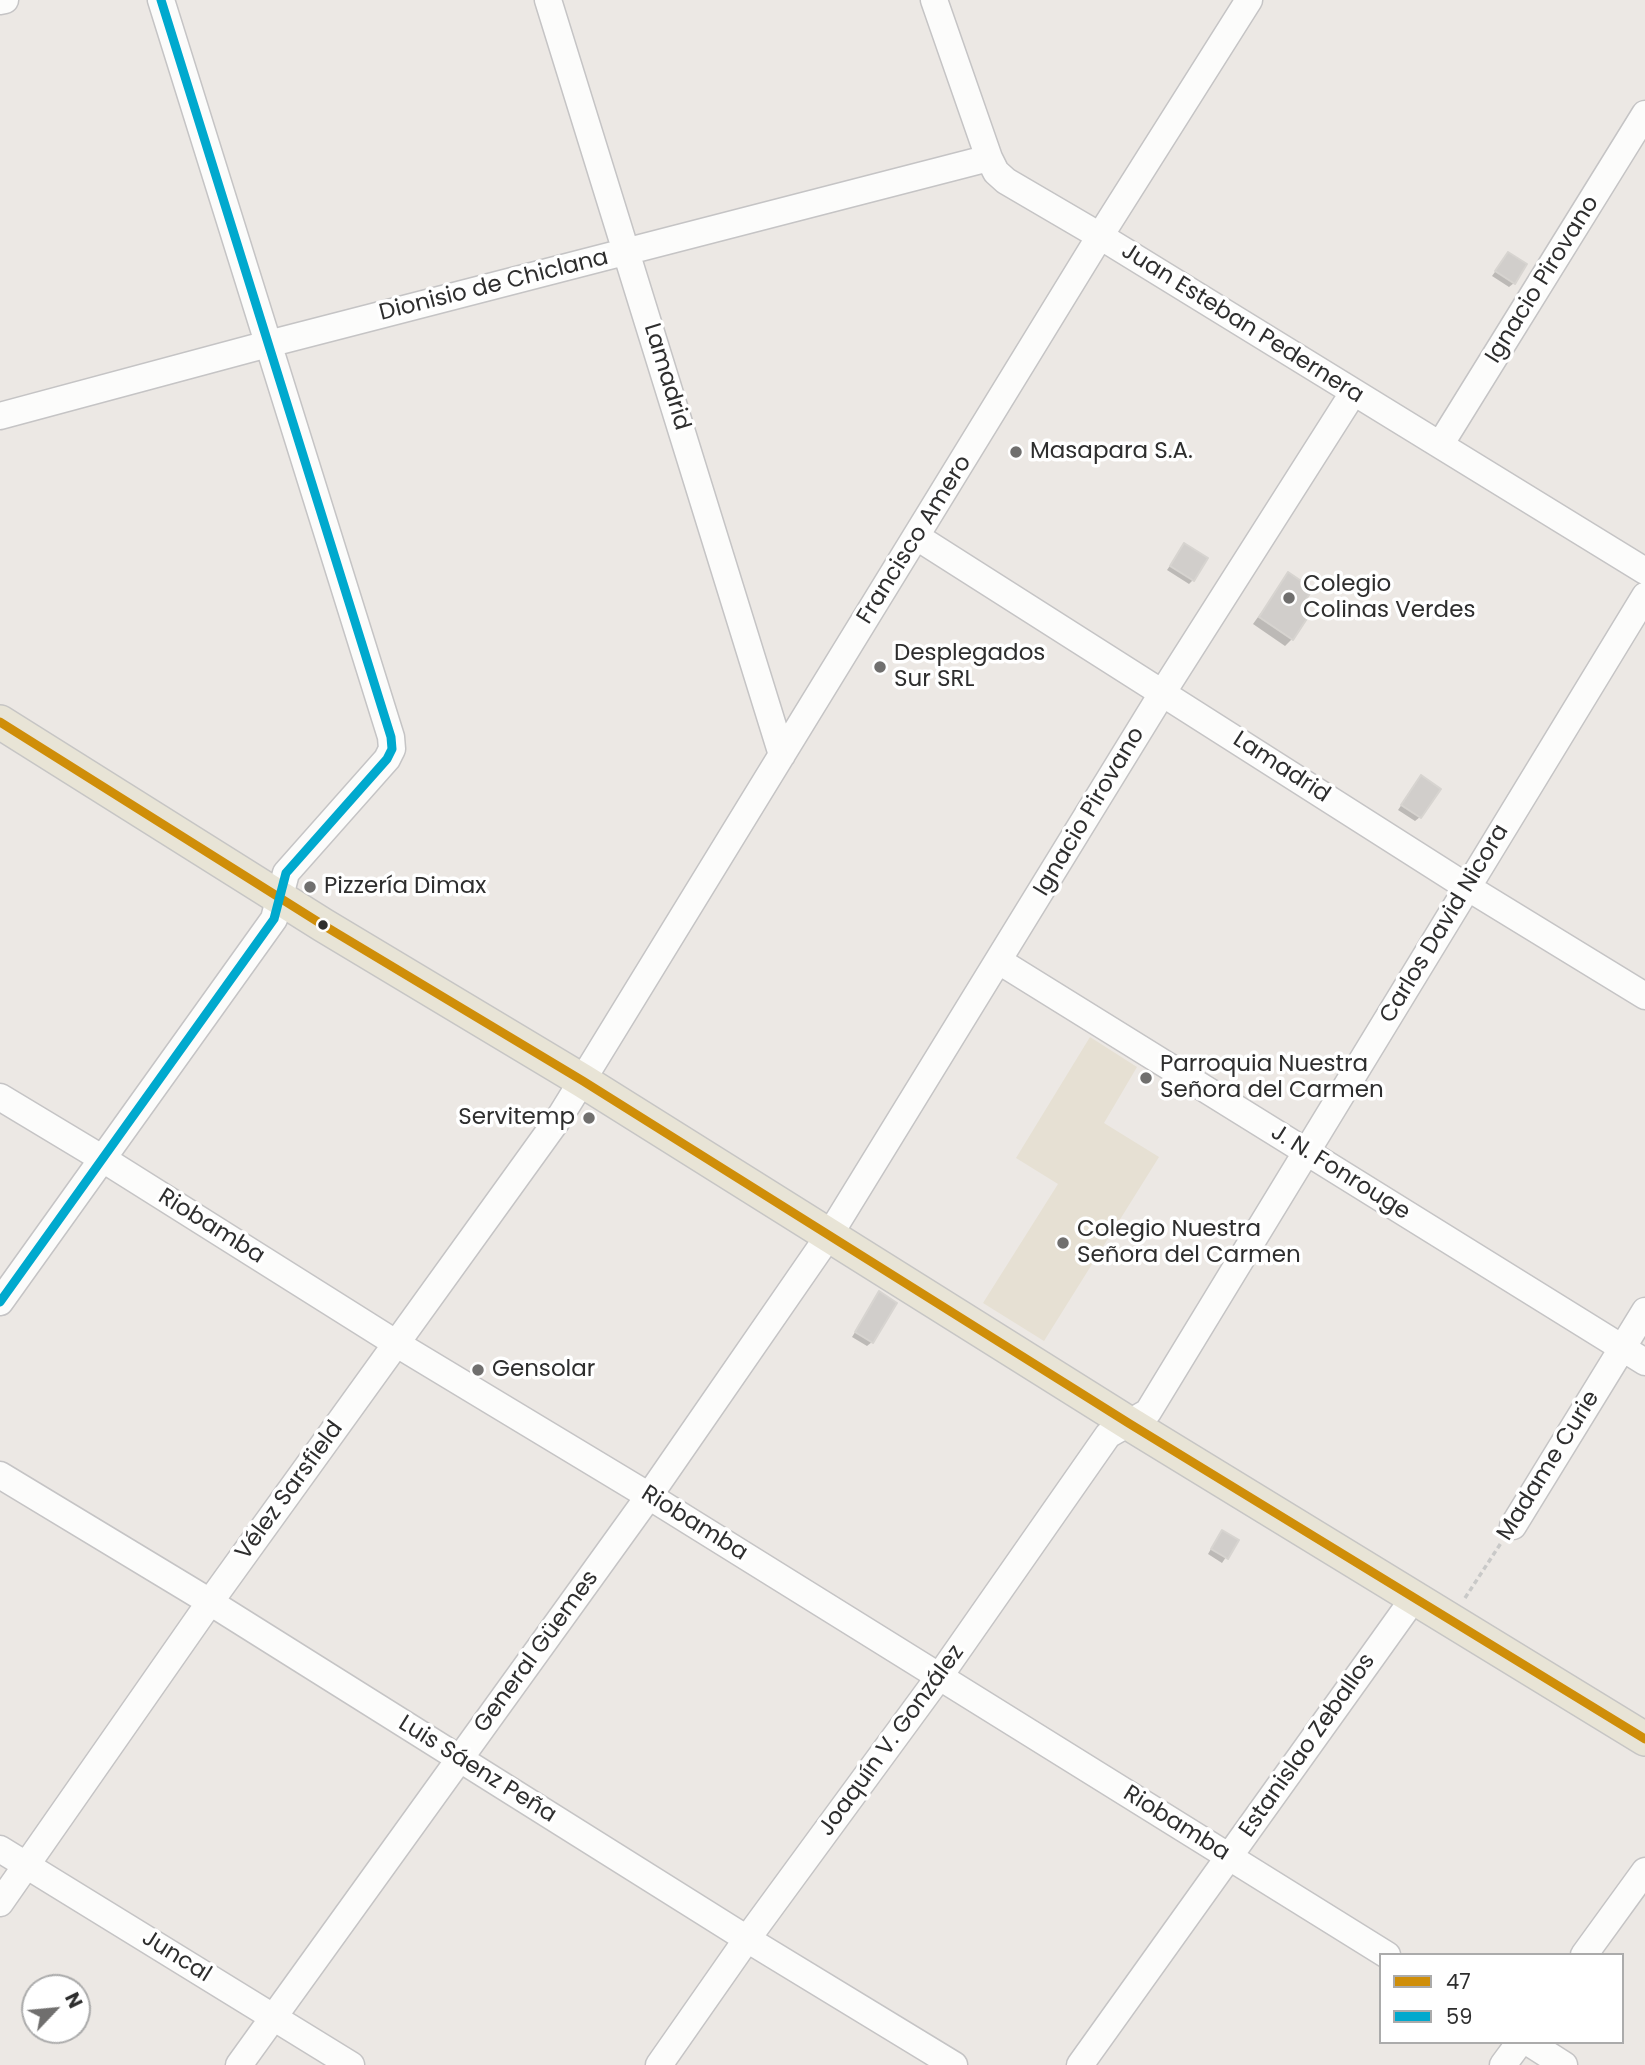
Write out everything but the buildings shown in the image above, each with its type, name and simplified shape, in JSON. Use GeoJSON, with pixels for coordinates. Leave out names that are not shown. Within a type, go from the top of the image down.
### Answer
{"type":"FeatureCollection","features":[{"type":"Feature","properties":{"kind":"main road"},"geometry":{"type":"LineString","coordinates":[[0,722],[278,897],[830,1234],[1130,1424],[1645,1739]]}},
{"type":"Feature","properties":{"kind":"street"},"geometry":{"type":"LineString","coordinates":[[0,1302],[274,919],[286,873],[387,759],[392,749],[387,724],[161,0]]}},
{"type":"Feature","properties":{"kind":"street","name":"Lamadrid"},"geometry":{"type":"LineString","coordinates":[[548,0],[782,755]]}},
{"type":"Feature","properties":{"kind":"street","name":"Juan Esteban Pedernera"},"geometry":{"type":"LineString","coordinates":[[934,0],[989,158],[996,172],[1006,181],[1645,571]]}},
{"type":"Feature","properties":{"kind":"street","name":"Francisco Amero"},"geometry":{"type":"LineString","coordinates":[[583,1082],[1100,236],[1249,0]]}},
{"type":"Feature","properties":{"kind":"street","name":"Ignacio Pirovano"},"geometry":{"type":"LineString","coordinates":[[1440,445],[1645,114]]}},
{"type":"Feature","properties":{"kind":"street","name":"Dionisio de Chiclana"},"geometry":{"type":"LineString","coordinates":[[0,416],[989,158]]}},
{"type":"Feature","properties":{"kind":"street","name":"Ignacio Pirovano"},"geometry":{"type":"LineString","coordinates":[[830,1234],[1163,692],[1353,393]]}},
{"type":"Feature","properties":{"kind":"street","name":"Lamadrid"},"geometry":{"type":"LineString","coordinates":[[917,537],[1468,887],[1645,996]]}},
{"type":"Feature","properties":{"kind":"street","name":"Carlos David Nicora"},"geometry":{"type":"LineString","coordinates":[[1130,1424],[1149,1412],[1645,596]]}},
{"type":"Feature","properties":{"kind":"street","name":"J. N. Fonrouge"},"geometry":{"type":"LineString","coordinates":[[999,961],[1645,1362]]}},
{"type":"Feature","properties":{"kind":"street","name":"Vélez Sarsfield"},"geometry":{"type":"LineString","coordinates":[[0,1903],[211,1602],[583,1082]]}},
{"type":"Feature","properties":{"kind":"street","name":"Riobamba"},"geometry":{"type":"LineString","coordinates":[[0,1097],[397,1345],[649,1496],[1384,1953]]}},
{"type":"Feature","properties":{"kind":"street","name":"General Güemes"},"geometry":{"type":"LineString","coordinates":[[239,2065],[649,1496],[830,1234]]}},
{"type":"Feature","properties":{"kind":"street","name":"Madame Curie"},"geometry":{"type":"LineString","coordinates":[[1513,1525],[1645,1311]]}},
{"type":"Feature","properties":{"kind":"street","name":"Joaquín V. González"},"geometry":{"type":"LineString","coordinates":[[659,2065],[747,1939],[939,1677],[1108,1435],[1130,1424]]}},
{"type":"Feature","properties":{"kind":"street","name":"Luis Sáenz Peña"},"geometry":{"type":"LineString","coordinates":[[0,1475],[211,1602],[747,1939],[954,2065]]}},
{"type":"Feature","properties":{"kind":"street","name":"Estanislao Zeballos"},"geometry":{"type":"LineString","coordinates":[[1080,2065],[1414,1598]]}},
{"type":"Feature","properties":{"kind":"street","name":"Juncal"},"geometry":{"type":"LineString","coordinates":[[0,1849],[351,2065]]}},
{"type":"Feature","properties":{"kind":"street"},"geometry":{"type":"LineString","coordinates":[[1585,1953],[1645,1871]]}},
{"type":"Feature","properties":{"kind":"street"},"geometry":{"type":"LineString","coordinates":[[1503,2065],[1519,2044]]}},
{"type":"Feature","properties":{"kind":"street"},"geometry":{"type":"LineString","coordinates":[[1531,2044],[1564,2065]]}},
{"type":"Feature","properties":{"kind":"path","name":"Madame Curie"},"geometry":{"type":"LineString","coordinates":[[1450,1620],[1513,1525]]}},
{"type":"Feature","properties":{"kind":"shaded area","name":"Colegio Nuestra Señora del Carmen"},"geometry":{"type":"Polygon","coordinates":[[[1090,1037],[1137,1067],[1104,1123],[1159,1157],[1044,1341],[983,1303],[1058,1184],[1016,1158],[1090,1037]]]}},
{"type":"Feature","properties":{"kind":"transit line","name":"59"},"geometry":{"type":"LineString","coordinates":[[0,1302],[274,919],[286,873],[387,759],[392,749],[391,737],[161,0]]}},
{"type":"Feature","properties":{"kind":"transit line","name":"47"},"geometry":{"type":"LineString","coordinates":[[0,722],[323,925],[583,1081],[1130,1424],[1645,1739]]}},
{"type":"Feature","properties":{"kind":"place","name":"Masapara S.A."},"geometry":{"type":"Point","coordinates":[1016,452]}},
{"type":"Feature","properties":{"kind":"place","name":"Colegio Colinas Verdes"},"geometry":{"type":"Point","coordinates":[1289,598]}},
{"type":"Feature","properties":{"kind":"place","name":"Desplegados Sur SRL"},"geometry":{"type":"Point","coordinates":[880,667]}},
{"type":"Feature","properties":{"kind":"place","name":"Pizzería Dimax"},"geometry":{"type":"Point","coordinates":[310,887]}},
{"type":"Feature","properties":{"kind":"place","name":"Parroquia Nuestra Señora del Carmen"},"geometry":{"type":"Point","coordinates":[1146,1078]}},
{"type":"Feature","properties":{"kind":"place","name":"Servitemp"},"geometry":{"type":"Point","coordinates":[589,1118]}},
{"type":"Feature","properties":{"kind":"place","name":"Colegio Nuestra Señora del Carmen"},"geometry":{"type":"Point","coordinates":[1063,1243]}},
{"type":"Feature","properties":{"kind":"place","name":"Gensolar"},"geometry":{"type":"Point","coordinates":[478,1370]}}]}
